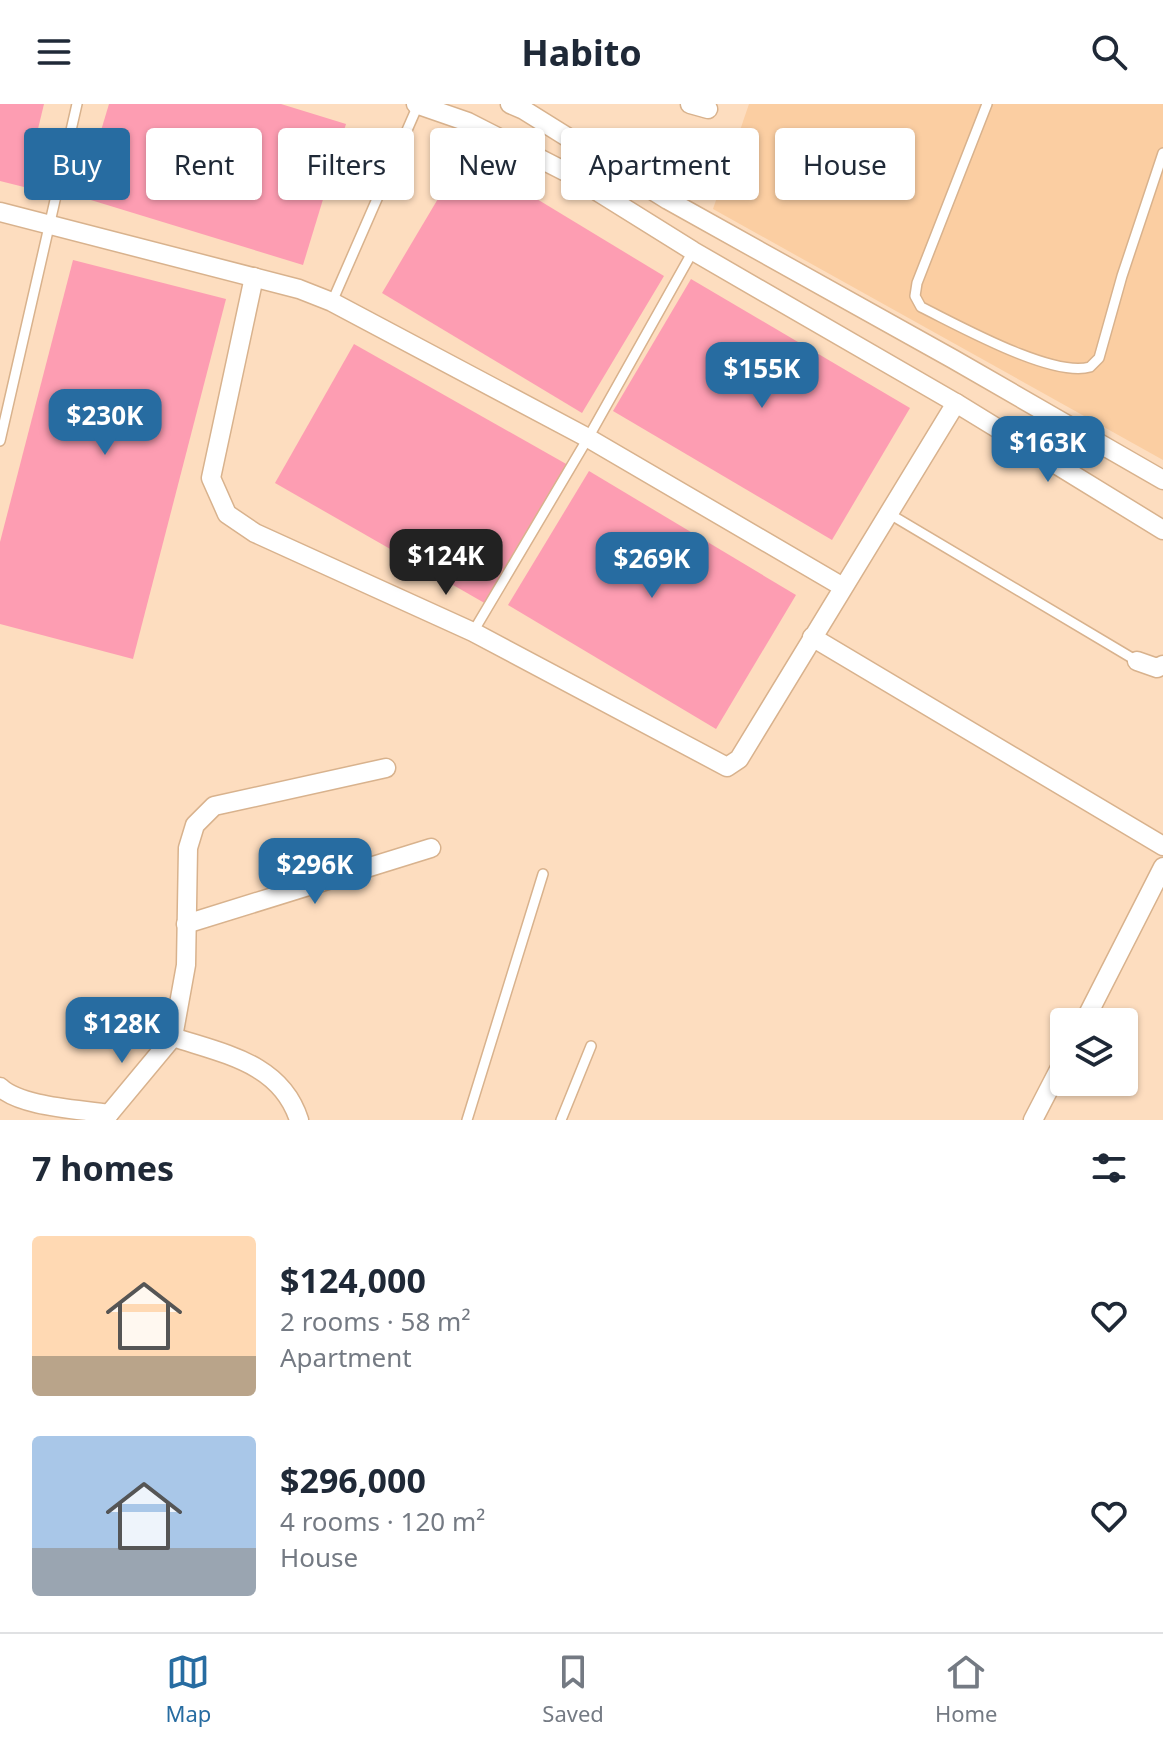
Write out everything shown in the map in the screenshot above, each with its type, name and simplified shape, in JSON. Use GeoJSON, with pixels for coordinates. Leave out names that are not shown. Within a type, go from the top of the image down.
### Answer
{"type":"FeatureCollection","features":[{"type":"Feature","properties":{"kind":"street"},"geometry":{"type":"LineString","coordinates":[[417,104],[468,122],[568,173],[693,251],[956,403],[1163,530]]}},
{"type":"Feature","properties":{"kind":"street"},"geometry":{"type":"LineString","coordinates":[[520,106],[668,200],[1163,480]]}},
{"type":"Feature","properties":{"kind":"street"},"geometry":{"type":"LineString","coordinates":[[0,212],[299,289],[332,302],[588,438],[843,587]]}},
{"type":"Feature","properties":{"kind":"street"},"geometry":{"type":"LineString","coordinates":[[254,277],[211,478],[227,514],[255,533],[473,632],[727,767],[739,759],[956,403]]}},
{"type":"Feature","properties":{"kind":"street"},"geometry":{"type":"LineString","coordinates":[[812,637],[1163,846]]}},
{"type":"Feature","properties":{"kind":"street"},"geometry":{"type":"LineString","coordinates":[[1137,661],[1157,668],[1163,665]]}},
{"type":"Feature","properties":{"kind":"street"},"geometry":{"type":"LineString","coordinates":[[0,1087],[8,1094],[106,1117],[173,1037],[186,965],[188,848],[195,825],[214,806],[386,768]]}},
{"type":"Feature","properties":{"kind":"street"},"geometry":{"type":"LineString","coordinates":[[186,924],[431,848]]}},
{"type":"Feature","properties":{"kind":"street"},"geometry":{"type":"LineString","coordinates":[[1091,1008],[1163,867]]}},
{"type":"Feature","properties":{"kind":"street"},"geometry":{"type":"LineString","coordinates":[[173,1037],[265,1072],[284,1088],[299,1120]]}},
{"type":"Feature","properties":{"kind":"street"},"geometry":{"type":"LineString","coordinates":[[1033,1120],[1050,1087]]}},
{"type":"Feature","properties":{"kind":"lane"},"geometry":{"type":"LineString","coordinates":[[0,441],[77,104]]}},
{"type":"Feature","properties":{"kind":"lane"},"geometry":{"type":"LineString","coordinates":[[332,302],[417,104]]}},
{"type":"Feature","properties":{"kind":"lane"},"geometry":{"type":"LineString","coordinates":[[987,104],[917,283],[915,296],[921,307],[1014,352],[1071,369],[1090,367],[1099,358],[1122,276],[1163,153]]}},
{"type":"Feature","properties":{"kind":"lane"},"geometry":{"type":"LineString","coordinates":[[473,632],[588,438],[693,251]]}},
{"type":"Feature","properties":{"kind":"lane"},"geometry":{"type":"LineString","coordinates":[[888,513],[1137,661]]}},
{"type":"Feature","properties":{"kind":"lane"},"geometry":{"type":"LineString","coordinates":[[467,1120],[543,874]]}},
{"type":"Feature","properties":{"kind":"lane"},"geometry":{"type":"LineString","coordinates":[[561,1120],[591,1046]]}},
{"type":"Feature","properties":{"kind":"shaded area"},"geometry":{"type":"Polygon","coordinates":[[[749,104],[1163,104],[1163,460],[713,209],[716,200],[759,200],[759,128],[741,128],[749,104]]]}},
{"type":"Feature","properties":{"kind":"building"},"geometry":{"type":"Polygon","coordinates":[[[0,104],[44,104],[38,128],[24,128],[24,187],[0,181],[0,104]]]}},
{"type":"Feature","properties":{"kind":"building"},"geometry":{"type":"Polygon","coordinates":[[[109,104],[281,104],[346,124],[345,128],[278,128],[278,200],[323,200],[303,265],[91,200],[130,200],[130,128],[102,128],[109,104]]]}},
{"type":"Feature","properties":{"kind":"building"},"geometry":{"type":"Polygon","coordinates":[[[437,200],[538,200],[664,276],[582,413],[382,293],[437,200]]]}},
{"type":"Feature","properties":{"kind":"building"},"geometry":{"type":"Polygon","coordinates":[[[73,260],[226,299],[133,659],[0,624],[0,542],[73,260]]]}},
{"type":"Feature","properties":{"kind":"building"},"geometry":{"type":"Polygon","coordinates":[[[691,279],[910,408],[832,540],[613,411],[691,279]]]}},
{"type":"Feature","properties":{"kind":"building"},"geometry":{"type":"Polygon","coordinates":[[[354,344],[568,465],[488,605],[275,483],[354,344]]]}},
{"type":"Feature","properties":{"kind":"building"},"geometry":{"type":"Polygon","coordinates":[[[589,471],[796,595],[716,729],[508,605],[589,471]]]}}]}
